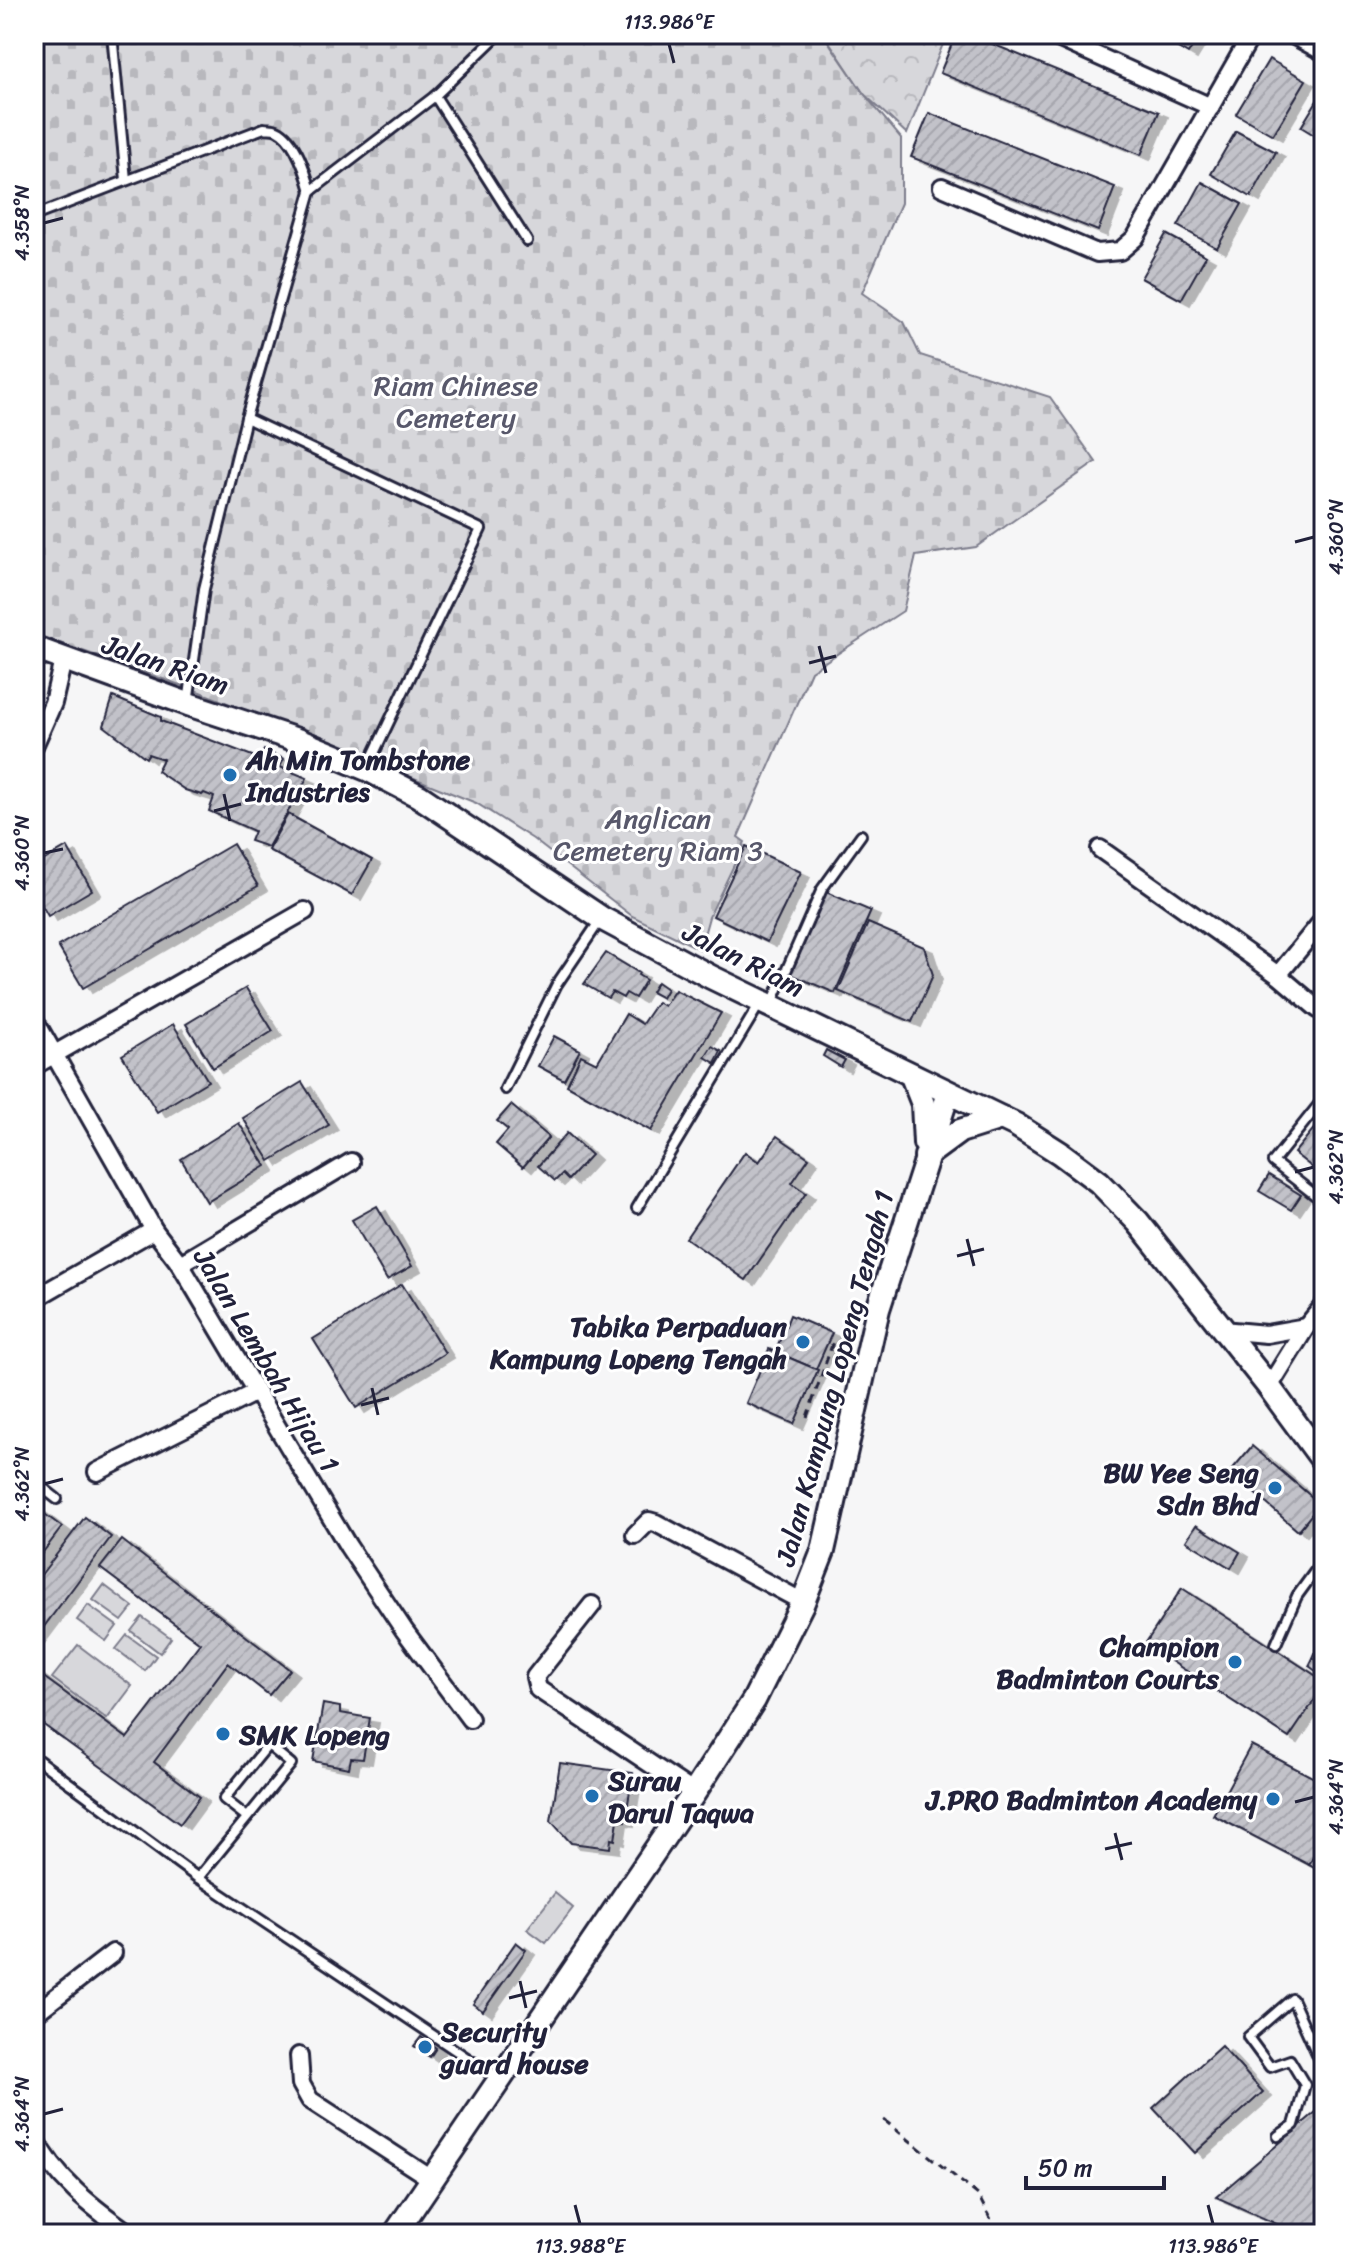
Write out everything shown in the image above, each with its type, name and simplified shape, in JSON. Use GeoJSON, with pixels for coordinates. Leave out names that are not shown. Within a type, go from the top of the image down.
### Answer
{"type":"FeatureCollection","features":[{"type":"Feature","properties":{"kind":"main road","name":"Jalan Riam"},"geometry":{"type":"LineString","coordinates":[[34,648],[297,740],[367,769],[431,803],[601,918],[766,1004],[1001,1118],[1060,1153],[1099,1182],[1138,1222],[1269,1387],[1324,1462]]}},
{"type":"Feature","properties":{"kind":"main road"},"geometry":{"type":"LineString","coordinates":[[912,1076],[923,1104],[926,1157]]}},
{"type":"Feature","properties":{"kind":"main road","name":"Jalan Kampung Lopeng Tengah 1"},"geometry":{"type":"LineString","coordinates":[[395,2234],[694,1793],[754,1700],[803,1602],[823,1551],[878,1309],[948,1093]]}},
{"type":"Feature","properties":{"kind":"main road"},"geometry":{"type":"LineString","coordinates":[[926,1157],[960,1131],[1001,1118]]}},
{"type":"Feature","properties":{"kind":"street"},"geometry":{"type":"LineString","coordinates":[[1049,34],[1211,107]]}},
{"type":"Feature","properties":{"kind":"street"},"geometry":{"type":"LineString","coordinates":[[942,187],[1097,253],[1109,254],[1130,246],[1252,34]]}},
{"type":"Feature","properties":{"kind":"street"},"geometry":{"type":"LineString","coordinates":[[1291,34],[1324,52]]}},
{"type":"Feature","properties":{"kind":"street"},"geometry":{"type":"LineString","coordinates":[[34,746],[53,703],[63,660]]}},
{"type":"Feature","properties":{"kind":"street"},"geometry":{"type":"LineString","coordinates":[[1100,849],[1278,975],[1318,1009]]}},
{"type":"Feature","properties":{"kind":"street"},"geometry":{"type":"LineString","coordinates":[[34,1066],[305,911]]}},
{"type":"Feature","properties":{"kind":"street"},"geometry":{"type":"LineString","coordinates":[[1278,975],[1324,919]]}},
{"type":"Feature","properties":{"kind":"street","name":"Jalan Lembah Hijau 1"},"geometry":{"type":"LineString","coordinates":[[34,1019],[154,1230],[180,1264],[348,1546],[470,1719]]}},
{"type":"Feature","properties":{"kind":"street"},"geometry":{"type":"LineString","coordinates":[[180,1264],[351,1162]]}},
{"type":"Feature","properties":{"kind":"street"},"geometry":{"type":"LineString","coordinates":[[34,1299],[154,1230]]}},
{"type":"Feature","properties":{"kind":"street"},"geometry":{"type":"LineString","coordinates":[[1269,1387],[1306,1327],[1324,1305]]}},
{"type":"Feature","properties":{"kind":"street"},"geometry":{"type":"LineString","coordinates":[[1222,1330],[1266,1334],[1306,1327]]}},
{"type":"Feature","properties":{"kind":"street"},"geometry":{"type":"LineString","coordinates":[[97,1472],[256,1392]]}},
{"type":"Feature","properties":{"kind":"street"},"geometry":{"type":"LineString","coordinates":[[635,1535],[649,1521],[656,1523],[803,1602]]}},
{"type":"Feature","properties":{"kind":"street"},"geometry":{"type":"LineString","coordinates":[[592,1605],[535,1677],[538,1689],[694,1793]]}},
{"type":"Feature","properties":{"kind":"street"},"geometry":{"type":"LineString","coordinates":[[34,2014],[113,1953]]}},
{"type":"Feature","properties":{"kind":"street"},"geometry":{"type":"LineString","coordinates":[[299,2056],[301,2084],[310,2100],[433,2180]]}},
{"type":"Feature","properties":{"kind":"street"},"geometry":{"type":"LineString","coordinates":[[34,2136],[47,2162],[92,2207],[130,2234]]}},
{"type":"Feature","properties":{"kind":"lane"},"geometry":{"type":"LineString","coordinates":[[112,34],[126,180]]}},
{"type":"Feature","properties":{"kind":"lane"},"geometry":{"type":"LineString","coordinates":[[311,191],[435,96],[499,34]]}},
{"type":"Feature","properties":{"kind":"lane"},"geometry":{"type":"LineString","coordinates":[[435,96],[527,241]]}},
{"type":"Feature","properties":{"kind":"lane"},"geometry":{"type":"LineString","coordinates":[[34,216],[264,128],[277,130],[290,142],[306,174],[311,191],[246,418],[204,589],[188,704]]}},
{"type":"Feature","properties":{"kind":"lane"},"geometry":{"type":"LineString","coordinates":[[246,418],[481,529],[367,769]]}},
{"type":"Feature","properties":{"kind":"lane"},"geometry":{"type":"LineString","coordinates":[[637,1208],[766,1004],[822,889],[861,835]]}},
{"type":"Feature","properties":{"kind":"lane"},"geometry":{"type":"LineString","coordinates":[[505,1089],[557,984],[601,918]]}},
{"type":"Feature","properties":{"kind":"lane"},"geometry":{"type":"LineString","coordinates":[[1324,1098],[1273,1162],[1324,1199]]}},
{"type":"Feature","properties":{"kind":"lane"},"geometry":{"type":"LineString","coordinates":[[34,1481],[57,1499]]}},
{"type":"Feature","properties":{"kind":"lane"},"geometry":{"type":"LineString","coordinates":[[1276,1644],[1297,1596],[1324,1559]]}},
{"type":"Feature","properties":{"kind":"lane"},"geometry":{"type":"LineString","coordinates":[[198,1878],[291,1764],[268,1745],[224,1799],[247,1817]]}},
{"type":"Feature","properties":{"kind":"lane"},"geometry":{"type":"LineString","coordinates":[[34,1757],[198,1878],[501,2080]]}},
{"type":"Feature","properties":{"kind":"lane"},"geometry":{"type":"LineString","coordinates":[[1278,2136],[1294,2125],[1305,2085],[1290,2060],[1270,2067],[1248,2037],[1292,1999],[1324,2069]]}},
{"type":"Feature","properties":{"kind":"path"},"geometry":{"type":"LineString","coordinates":[[807,1417],[833,1342]]}},
{"type":"Feature","properties":{"kind":"path"},"geometry":{"type":"LineString","coordinates":[[884,2120],[978,2195],[998,2234]]}},
{"type":"Feature","properties":{"kind":"green space","name":"Riam Chinese Cemetery"},"geometry":{"type":"Polygon","coordinates":[[[34,34],[823,34],[864,94],[901,138],[901,203],[862,293],[904,322],[920,355],[1050,397],[1096,462],[976,547],[916,556],[903,611],[811,671],[738,837],[745,842],[709,917],[700,949],[632,916],[533,839],[476,803],[200,692],[34,634],[34,34]]]}},
{"type":"Feature","properties":{"kind":"green space"},"geometry":{"type":"Polygon","coordinates":[[[824,34],[947,34],[907,134],[864,94],[824,34]]]}},
{"type":"Feature","properties":{"kind":"green space"},"geometry":{"type":"Polygon","coordinates":[[[104,1585],[133,1607],[122,1621],[93,1600],[104,1585]]]}},
{"type":"Feature","properties":{"kind":"green space"},"geometry":{"type":"Polygon","coordinates":[[[88,1605],[117,1626],[106,1641],[77,1620],[88,1605]]]}},
{"type":"Feature","properties":{"kind":"green space"},"geometry":{"type":"Polygon","coordinates":[[[142,1617],[171,1638],[160,1653],[131,1631],[142,1617]]]}},
{"type":"Feature","properties":{"kind":"green space"},"geometry":{"type":"Polygon","coordinates":[[[127,1635],[156,1656],[145,1671],[116,1649],[127,1635]]]}},
{"type":"Feature","properties":{"kind":"green space"},"geometry":{"type":"Polygon","coordinates":[[[78,1645],[132,1686],[107,1719],[52,1678],[78,1645]]]}},
{"type":"Feature","properties":{"kind":"green space"},"geometry":{"type":"Polygon","coordinates":[[[555,1893],[573,1908],[546,1943],[527,1929],[555,1893]]]}},
{"type":"Feature","properties":{"kind":"building"},"geometry":{"type":"Polygon","coordinates":[[[956,34],[968,34],[1159,112],[1141,155],[940,73],[956,34]]]}},
{"type":"Feature","properties":{"kind":"building"},"geometry":{"type":"Polygon","coordinates":[[[1200,34],[1188,54],[1158,36],[1200,34]]]}},
{"type":"Feature","properties":{"kind":"building"},"geometry":{"type":"Polygon","coordinates":[[[1269,59],[1306,80],[1273,135],[1236,114],[1269,59]]]}},
{"type":"Feature","properties":{"kind":"building"},"geometry":{"type":"Polygon","coordinates":[[[1324,89],[1324,141],[1301,127],[1324,89]]]}},
{"type":"Feature","properties":{"kind":"building"},"geometry":{"type":"Polygon","coordinates":[[[929,113],[1115,187],[1098,231],[911,157],[929,113]]]}},
{"type":"Feature","properties":{"kind":"building"},"geometry":{"type":"Polygon","coordinates":[[[1236,131],[1276,152],[1251,197],[1211,174],[1236,131]]]}},
{"type":"Feature","properties":{"kind":"building"},"geometry":{"type":"Polygon","coordinates":[[[1202,182],[1242,204],[1217,248],[1178,226],[1202,182]]]}},
{"type":"Feature","properties":{"kind":"building"},"geometry":{"type":"Polygon","coordinates":[[[1166,234],[1206,256],[1181,300],[1141,278],[1166,234]]]}},
{"type":"Feature","properties":{"kind":"building","name":"Ah Min Tombstone Industries"},"geometry":{"type":"Polygon","coordinates":[[[113,697],[161,717],[161,721],[260,759],[264,750],[284,759],[280,767],[307,778],[268,847],[250,841],[254,831],[209,811],[214,797],[185,790],[157,771],[163,759],[148,754],[146,758],[104,726],[113,697]]]}},
{"type":"Feature","properties":{"kind":"building"},"geometry":{"type":"Polygon","coordinates":[[[288,814],[372,860],[352,895],[268,850],[288,814]]]}},
{"type":"Feature","properties":{"kind":"building"},"geometry":{"type":"Polygon","coordinates":[[[233,844],[258,886],[83,988],[58,946],[233,844]]]}},
{"type":"Feature","properties":{"kind":"building"},"geometry":{"type":"Polygon","coordinates":[[[746,846],[801,872],[767,942],[713,916],[746,846]]]}},
{"type":"Feature","properties":{"kind":"building"},"geometry":{"type":"Polygon","coordinates":[[[67,847],[92,890],[48,916],[34,892],[34,866],[67,847]]]}},
{"type":"Feature","properties":{"kind":"building"},"geometry":{"type":"Polygon","coordinates":[[[826,892],[871,911],[835,993],[790,974],[826,892]]]}},
{"type":"Feature","properties":{"kind":"building"},"geometry":{"type":"Polygon","coordinates":[[[868,923],[924,947],[933,975],[912,1022],[838,991],[868,923]]]}},
{"type":"Feature","properties":{"kind":"building"},"geometry":{"type":"Polygon","coordinates":[[[606,953],[646,980],[635,998],[626,993],[623,998],[612,992],[608,998],[584,984],[606,953]]]}},
{"type":"Feature","properties":{"kind":"building"},"geometry":{"type":"Polygon","coordinates":[[[657,982],[667,989],[662,998],[651,992],[657,982]]]}},
{"type":"Feature","properties":{"kind":"building"},"geometry":{"type":"Polygon","coordinates":[[[246,988],[273,1031],[213,1068],[186,1024],[246,988]]]}},
{"type":"Feature","properties":{"kind":"building"},"geometry":{"type":"Polygon","coordinates":[[[675,990],[721,1013],[651,1131],[567,1085],[581,1055],[597,1063],[626,1014],[642,1024],[657,1002],[664,1006],[675,990]]]}},
{"type":"Feature","properties":{"kind":"building"},"geometry":{"type":"Polygon","coordinates":[[[173,1024],[208,1081],[157,1112],[122,1055],[173,1024]]]}},
{"type":"Feature","properties":{"kind":"building"},"geometry":{"type":"Polygon","coordinates":[[[554,1036],[580,1050],[564,1080],[538,1066],[554,1036]]]}},
{"type":"Feature","properties":{"kind":"building"},"geometry":{"type":"Polygon","coordinates":[[[712,1046],[721,1051],[715,1063],[705,1057],[712,1046]]]}},
{"type":"Feature","properties":{"kind":"building"},"geometry":{"type":"Polygon","coordinates":[[[826,1050],[845,1060],[841,1067],[823,1056],[826,1050]]]}},
{"type":"Feature","properties":{"kind":"building"},"geometry":{"type":"Polygon","coordinates":[[[302,1082],[329,1125],[270,1161],[243,1118],[302,1082]]]}},
{"type":"Feature","properties":{"kind":"building"},"geometry":{"type":"Polygon","coordinates":[[[511,1105],[549,1137],[523,1167],[496,1144],[508,1130],[497,1121],[511,1105]]]}},
{"type":"Feature","properties":{"kind":"building"},"geometry":{"type":"Polygon","coordinates":[[[1324,1116],[1324,1177],[1294,1153],[1324,1116]]]}},
{"type":"Feature","properties":{"kind":"building"},"geometry":{"type":"Polygon","coordinates":[[[239,1123],[266,1166],[207,1202],[181,1159],[239,1123]]]}},
{"type":"Feature","properties":{"kind":"building"},"geometry":{"type":"Polygon","coordinates":[[[567,1133],[591,1155],[568,1180],[562,1174],[555,1181],[538,1166],[567,1133]]]}},
{"type":"Feature","properties":{"kind":"building"},"geometry":{"type":"Polygon","coordinates":[[[777,1136],[809,1158],[792,1183],[806,1193],[746,1280],[686,1238],[745,1152],[759,1162],[777,1136]]]}},
{"type":"Feature","properties":{"kind":"building"},"geometry":{"type":"Polygon","coordinates":[[[1269,1175],[1301,1195],[1291,1210],[1259,1191],[1269,1175]]]}},
{"type":"Feature","properties":{"kind":"building"},"geometry":{"type":"Polygon","coordinates":[[[377,1206],[412,1266],[387,1280],[352,1220],[377,1206]]]}},
{"type":"Feature","properties":{"kind":"building"},"geometry":{"type":"Polygon","coordinates":[[[402,1284],[445,1353],[356,1408],[313,1339],[402,1284]]]}},
{"type":"Feature","properties":{"kind":"building","name":"Tabika Perpaduan Kampung Lopeng Tengah"},"geometry":{"type":"Polygon","coordinates":[[[790,1315],[832,1333],[816,1369],[775,1352],[790,1315]]]}},
{"type":"Feature","properties":{"kind":"building"},"geometry":{"type":"Polygon","coordinates":[[[769,1349],[818,1370],[794,1424],[746,1403],[769,1349]]]}},
{"type":"Feature","properties":{"kind":"building","name":"BW Yee Seng Sdn Bhd"},"geometry":{"type":"Polygon","coordinates":[[[1252,1446],[1320,1504],[1298,1531],[1230,1472],[1252,1446]]]}},
{"type":"Feature","properties":{"kind":"building"},"geometry":{"type":"Polygon","coordinates":[[[34,1506],[62,1527],[34,1564],[34,1506]]]}},
{"type":"Feature","properties":{"kind":"building"},"geometry":{"type":"Polygon","coordinates":[[[85,1517],[111,1537],[34,1640],[34,1584],[85,1517]]]}},
{"type":"Feature","properties":{"kind":"building"},"geometry":{"type":"Polygon","coordinates":[[[1196,1525],[1240,1552],[1231,1568],[1186,1541],[1196,1525]]]}},
{"type":"Feature","properties":{"kind":"building"},"geometry":{"type":"Polygon","coordinates":[[[122,1540],[290,1670],[269,1695],[228,1663],[154,1762],[200,1797],[180,1824],[34,1718],[34,1670],[127,1738],[200,1643],[100,1568],[122,1540]]]}},
{"type":"Feature","properties":{"kind":"building","name":"Champion Badminton Courts"},"geometry":{"type":"Polygon","coordinates":[[[1182,1588],[1324,1681],[1324,1686],[1289,1738],[1145,1644],[1182,1588]]]}},
{"type":"Feature","properties":{"kind":"building"},"geometry":{"type":"Polygon","coordinates":[[[1324,1632],[1324,1663],[1313,1658],[1324,1632]]]}},
{"type":"Feature","properties":{"kind":"building"},"geometry":{"type":"Polygon","coordinates":[[[1313,1658],[1324,1663],[1324,1677],[1309,1666],[1313,1658]]]}},
{"type":"Feature","properties":{"kind":"building"},"geometry":{"type":"Polygon","coordinates":[[[323,1704],[340,1707],[340,1713],[370,1718],[363,1759],[351,1758],[349,1768],[313,1761],[323,1704]]]}},
{"type":"Feature","properties":{"kind":"building","name":"J.PRO Badminton Academy"},"geometry":{"type":"Polygon","coordinates":[[[1251,1745],[1324,1783],[1324,1837],[1309,1865],[1213,1815],[1251,1745]]]}},
{"type":"Feature","properties":{"kind":"building","name":"Surau Darul Taqwa"},"geometry":{"type":"Polygon","coordinates":[[[560,1763],[633,1773],[625,1821],[618,1820],[615,1840],[611,1839],[610,1848],[571,1843],[551,1821],[560,1763]]]}},
{"type":"Feature","properties":{"kind":"building"},"geometry":{"type":"Polygon","coordinates":[[[1324,1837],[1324,1873],[1309,1865],[1324,1837]]]}},
{"type":"Feature","properties":{"kind":"building"},"geometry":{"type":"Polygon","coordinates":[[[516,1942],[526,1950],[483,2011],[473,2004],[516,1942]]]}},
{"type":"Feature","properties":{"kind":"building","name":"Security guard house"},"geometry":{"type":"Polygon","coordinates":[[[421,2037],[436,2048],[430,2057],[414,2046],[421,2037]]]}},
{"type":"Feature","properties":{"kind":"building"},"geometry":{"type":"Polygon","coordinates":[[[1221,2046],[1263,2092],[1195,2153],[1153,2108],[1221,2046]]]}},
{"type":"Feature","properties":{"kind":"building"},"geometry":{"type":"Polygon","coordinates":[[[1316,2112],[1324,2122],[1324,2234],[1299,2234],[1216,2197],[1316,2112]]]}},
{"type":"Feature","properties":{"kind":"place","name":"Ah Min Tombstone Industries"},"geometry":{"type":"Point","coordinates":[230,775]}},
{"type":"Feature","properties":{"kind":"place","name":"Tabika Perpaduan Kampung Lopeng Tengah"},"geometry":{"type":"Point","coordinates":[803,1342]}},
{"type":"Feature","properties":{"kind":"place","name":"BW Yee Seng Sdn Bhd"},"geometry":{"type":"Point","coordinates":[1275,1488]}},
{"type":"Feature","properties":{"kind":"place","name":"Champion Badminton Courts"},"geometry":{"type":"Point","coordinates":[1235,1662]}},
{"type":"Feature","properties":{"kind":"place","name":"SMK Lopeng"},"geometry":{"type":"Point","coordinates":[223,1734]}},
{"type":"Feature","properties":{"kind":"place","name":"Surau Darul Taqwa"},"geometry":{"type":"Point","coordinates":[592,1796]}},
{"type":"Feature","properties":{"kind":"place","name":"J.PRO Badminton Academy"},"geometry":{"type":"Point","coordinates":[1273,1799]}},
{"type":"Feature","properties":{"kind":"place","name":"Security guard house"},"geometry":{"type":"Point","coordinates":[425,2047]}},
{"type":"Feature","properties":{"kind":"park label","name":"Anglican Cemetery Riam 3"},"geometry":{"type":"Point","coordinates":[658,834]}}]}
